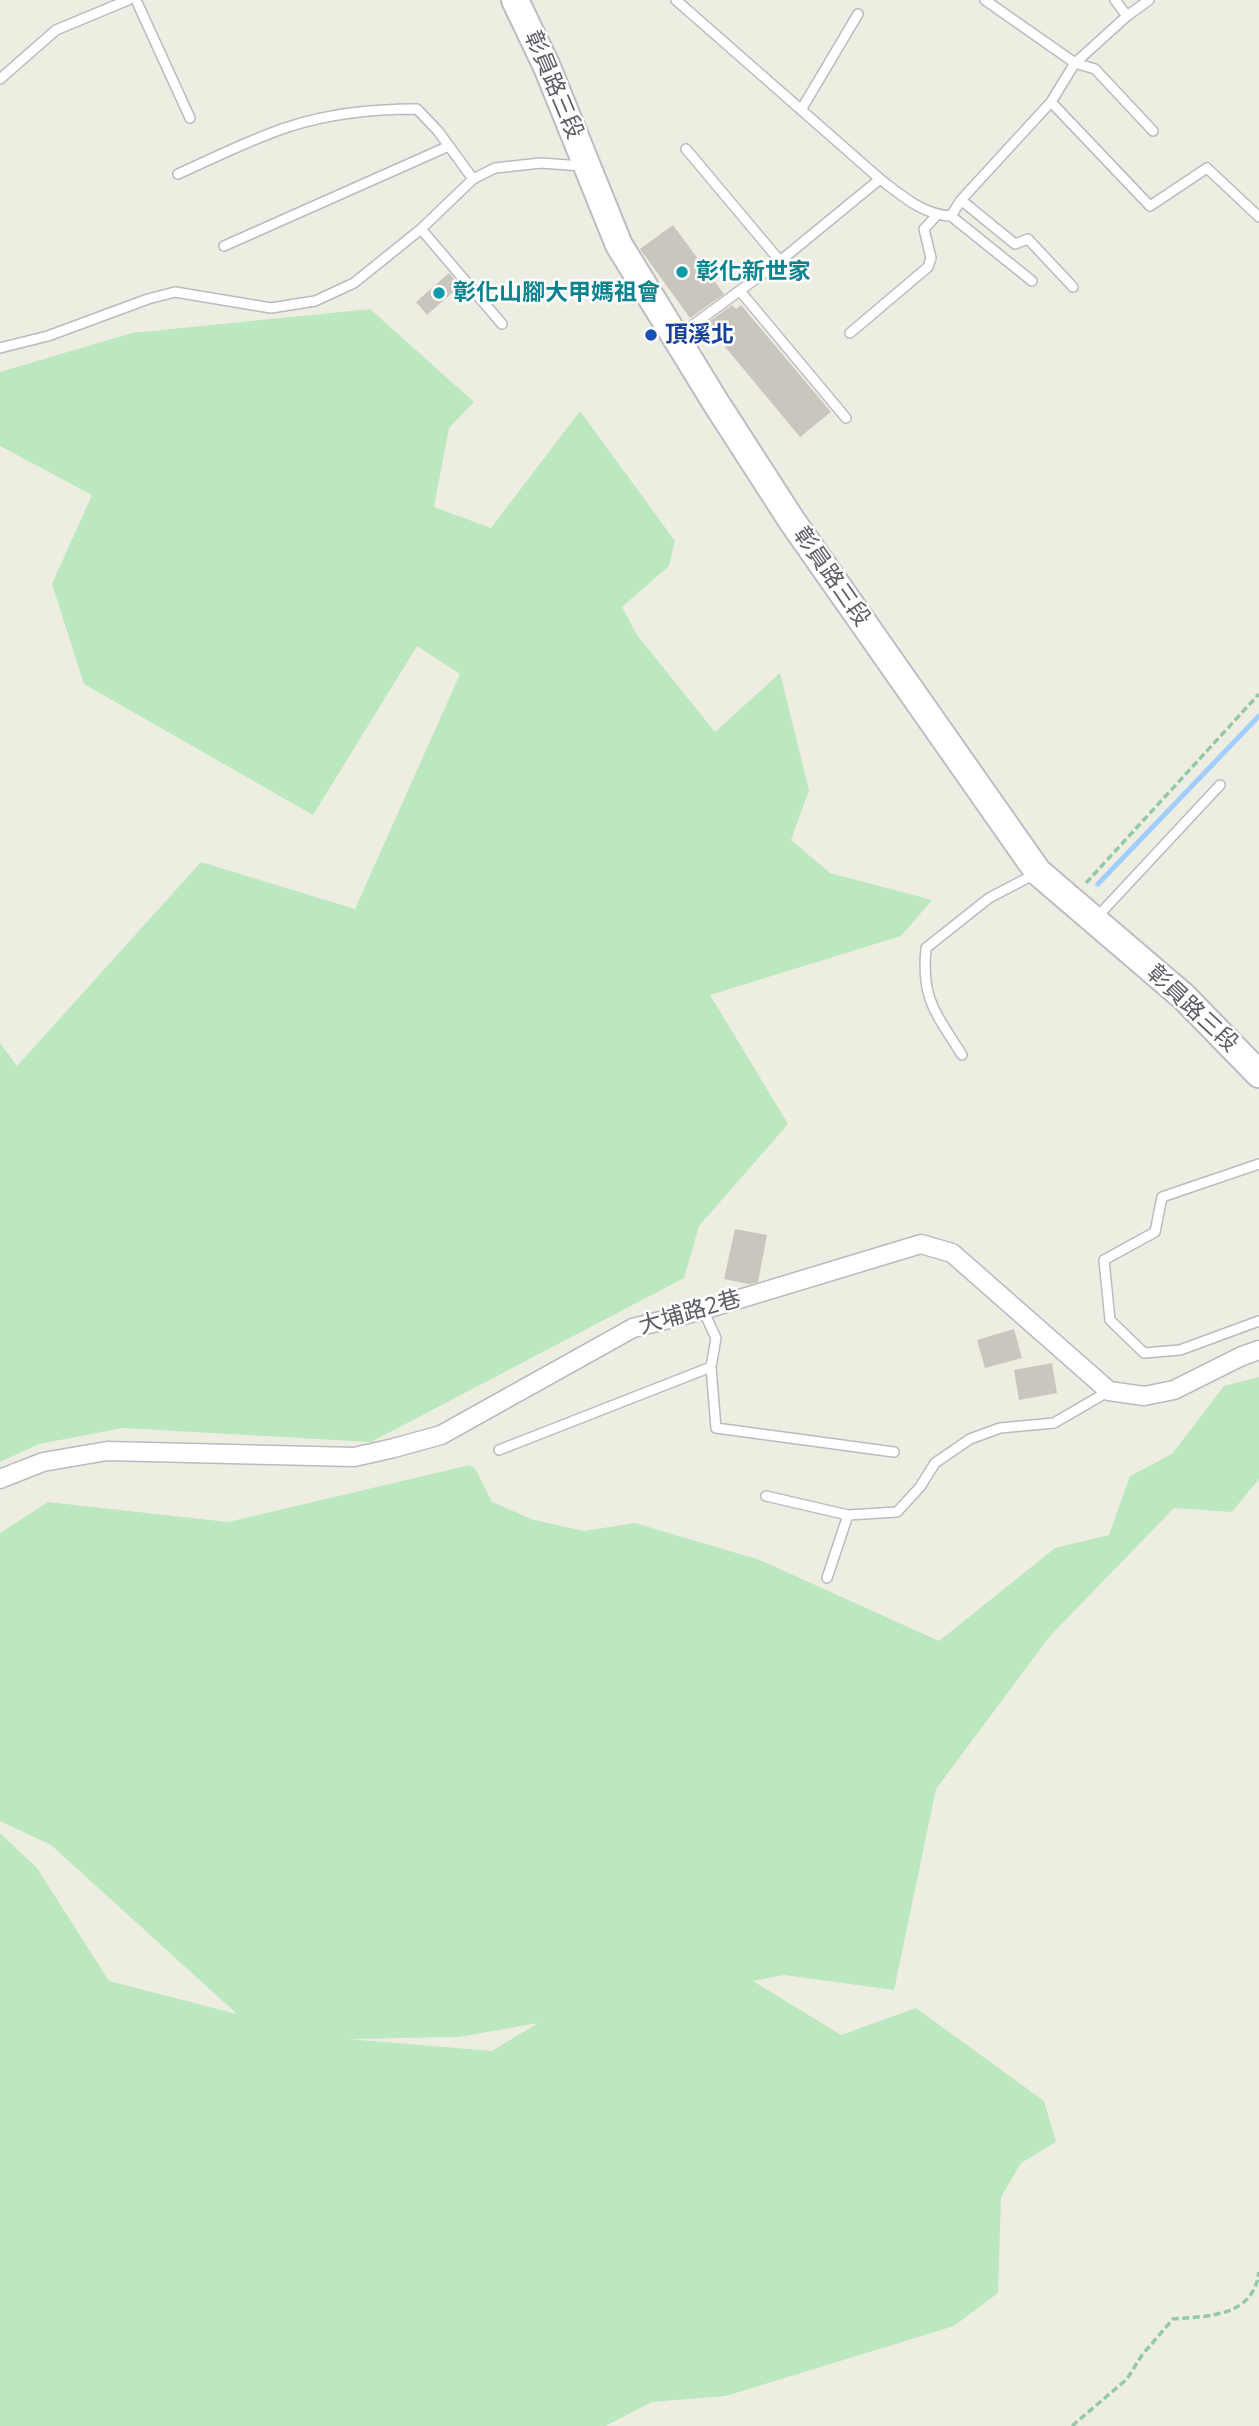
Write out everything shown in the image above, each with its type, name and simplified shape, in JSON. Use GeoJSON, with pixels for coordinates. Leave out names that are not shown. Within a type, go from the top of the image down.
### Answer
{"type":"FeatureCollection","features":[{"type":"Feature","properties":{"kind":"main road","name":"彰員路三段"},"geometry":{"type":"LineString","coordinates":[[515,0],[547,67],[619,245],[792,520],[1038,872],[1184,997],[1259,1074]]}},
{"type":"Feature","properties":{"kind":"street","name":"大埔路2巷"},"geometry":{"type":"LineString","coordinates":[[0,1479],[43,1462],[107,1451],[354,1457],[394,1448],[441,1435],[633,1328],[703,1310],[921,1244],[952,1253],[1109,1391]]}},
{"type":"Feature","properties":{"kind":"street"},"geometry":{"type":"LineString","coordinates":[[1109,1391],[1144,1396],[1174,1391],[1259,1350]]}},
{"type":"Feature","properties":{"kind":"lane"},"geometry":{"type":"LineString","coordinates":[[0,79],[56,30],[128,0]]}},
{"type":"Feature","properties":{"kind":"lane"},"geometry":{"type":"LineString","coordinates":[[136,0],[190,118]]}},
{"type":"Feature","properties":{"kind":"lane"},"geometry":{"type":"LineString","coordinates":[[676,0],[905,199],[937,215],[951,216],[1032,281]]}},
{"type":"Feature","properties":{"kind":"lane"},"geometry":{"type":"LineString","coordinates":[[985,0],[1075,63],[1095,69],[1153,131]]}},
{"type":"Feature","properties":{"kind":"lane"},"geometry":{"type":"LineString","coordinates":[[1115,0],[1127,16]]}},
{"type":"Feature","properties":{"kind":"lane"},"geometry":{"type":"LineString","coordinates":[[951,216],[961,200],[1051,102],[1075,63],[1149,0]]}},
{"type":"Feature","properties":{"kind":"lane"},"geometry":{"type":"LineString","coordinates":[[801,110],[858,14]]}},
{"type":"Feature","properties":{"kind":"lane"},"geometry":{"type":"LineString","coordinates":[[1051,102],[1150,206],[1207,167],[1259,217]]}},
{"type":"Feature","properties":{"kind":"lane"},"geometry":{"type":"LineString","coordinates":[[178,174],[286,127],[315,119],[373,109],[417,109],[438,131],[473,179]]}},
{"type":"Feature","properties":{"kind":"lane"},"geometry":{"type":"LineString","coordinates":[[224,246],[449,146]]}},
{"type":"Feature","properties":{"kind":"lane"},"geometry":{"type":"LineString","coordinates":[[686,149],[780,261]]}},
{"type":"Feature","properties":{"kind":"lane"},"geometry":{"type":"LineString","coordinates":[[0,348],[48,336],[148,299],[175,292],[271,308],[315,301],[354,283],[421,229],[473,179],[495,167],[541,163],[587,167]]}},
{"type":"Feature","properties":{"kind":"lane"},"geometry":{"type":"LineString","coordinates":[[677,338],[780,261],[880,179]]}},
{"type":"Feature","properties":{"kind":"lane"},"geometry":{"type":"LineString","coordinates":[[961,200],[1015,244],[1028,239],[1073,287]]}},
{"type":"Feature","properties":{"kind":"lane"},"geometry":{"type":"LineString","coordinates":[[850,333],[928,267],[930,258],[924,229],[937,215]]}},
{"type":"Feature","properties":{"kind":"lane"},"geometry":{"type":"LineString","coordinates":[[421,229],[502,324]]}},
{"type":"Feature","properties":{"kind":"lane"},"geometry":{"type":"LineString","coordinates":[[740,291],[846,418]]}},
{"type":"Feature","properties":{"kind":"lane"},"geometry":{"type":"LineString","coordinates":[[1094,921],[1220,785]]}},
{"type":"Feature","properties":{"kind":"lane"},"geometry":{"type":"LineString","coordinates":[[962,1055],[929,1001],[923,971],[926,948],[989,898],[1038,872]]}},
{"type":"Feature","properties":{"kind":"lane"},"geometry":{"type":"LineString","coordinates":[[1259,1164],[1162,1197],[1155,1232],[1104,1260],[1110,1320],[1144,1353],[1180,1350],[1259,1321]]}},
{"type":"Feature","properties":{"kind":"lane"},"geometry":{"type":"LineString","coordinates":[[703,1310],[716,1338],[711,1367],[716,1428],[894,1451]]}},
{"type":"Feature","properties":{"kind":"lane"},"geometry":{"type":"LineString","coordinates":[[499,1450],[711,1367]]}},
{"type":"Feature","properties":{"kind":"lane"},"geometry":{"type":"LineString","coordinates":[[766,1496],[848,1515],[897,1511],[920,1487],[935,1463],[970,1439],[1000,1428],[1054,1423],[1109,1391]]}},
{"type":"Feature","properties":{"kind":"lane"},"geometry":{"type":"LineString","coordinates":[[827,1578],[848,1515]]}},
{"type":"Feature","properties":{"kind":"path"},"geometry":{"type":"LineString","coordinates":[[1070,900],[1259,694]]}},
{"type":"Feature","properties":{"kind":"path"},"geometry":{"type":"LineString","coordinates":[[1072,2426],[1127,2379],[1142,2355],[1173,2319],[1220,2315],[1241,2304],[1257,2288],[1259,2272]]}},
{"type":"Feature","properties":{"kind":"green space"},"geometry":{"type":"Polygon","coordinates":[[[370,309],[474,402],[449,428],[434,507],[491,528],[580,411],[675,541],[669,566],[622,607],[637,635],[715,732],[780,673],[809,790],[791,840],[830,873],[932,900],[901,936],[710,995],[788,1124],[699,1226],[684,1278],[371,1442],[123,1428],[39,1444],[0,1462],[0,1043],[17,1066],[201,862],[355,909],[460,674],[417,646],[313,815],[84,684],[52,584],[92,495],[0,446],[0,372],[132,333],[370,309]]]}},
{"type":"Feature","properties":{"kind":"green space"},"geometry":{"type":"Polygon","coordinates":[[[1259,1377],[1259,1479],[1232,1512],[1174,1508],[1050,1636],[936,1789],[894,1990],[784,1975],[753,1981],[841,2035],[916,2008],[1044,2101],[1056,2142],[1021,2163],[1001,2197],[998,2293],[954,2326],[726,2396],[652,2402],[605,2426],[0,2426],[0,1833],[37,1868],[109,1981],[237,2014],[51,1845],[0,1821],[0,1533],[48,1502],[228,1522],[470,1465],[476,1470],[492,1502],[534,1520],[584,1531],[635,1523],[760,1560],[939,1641],[1055,1548],[1109,1535],[1130,1476],[1172,1454],[1224,1386],[1259,1377]],[[538,2023],[459,2037],[348,2039],[492,2051],[538,2023]]]}},
{"type":"Feature","properties":{"kind":"building","name":"彰化新世家"},"geometry":{"type":"Polygon","coordinates":[[[673,225],[724,294],[690,318],[640,249],[673,225]]]}},
{"type":"Feature","properties":{"kind":"building","name":"彰化山腳大甲媽祖會"},"geometry":{"type":"Polygon","coordinates":[[[449,273],[460,286],[427,315],[416,302],[449,273]]]}},
{"type":"Feature","properties":{"kind":"building"},"geometry":{"type":"Polygon","coordinates":[[[732,305],[736,309],[741,305],[831,412],[800,437],[706,324],[732,305]]]}},
{"type":"Feature","properties":{"kind":"building"},"geometry":{"type":"Polygon","coordinates":[[[735,1229],[767,1235],[758,1282],[749,1284],[724,1279],[735,1229]]]}},
{"type":"Feature","properties":{"kind":"building"},"geometry":{"type":"Polygon","coordinates":[[[1014,1329],[1022,1358],[985,1368],[977,1340],[1014,1329]]]}},
{"type":"Feature","properties":{"kind":"building"},"geometry":{"type":"Polygon","coordinates":[[[1052,1363],[1057,1393],[1019,1400],[1014,1370],[1052,1363]]]}},
{"type":"Feature","properties":{"kind":"waterway"},"geometry":{"type":"LineString","coordinates":[[1098,884],[1259,716]]}},
{"type":"Feature","properties":{"kind":"place","name":"彰化新世家"},"geometry":{"type":"Point","coordinates":[682,272]}},
{"type":"Feature","properties":{"kind":"place","name":"彰化山腳大甲媽祖會"},"geometry":{"type":"Point","coordinates":[439,293]}},
{"type":"Feature","properties":{"kind":"place","name":"頂溪北"},"geometry":{"type":"Point","coordinates":[651,335]}}]}
